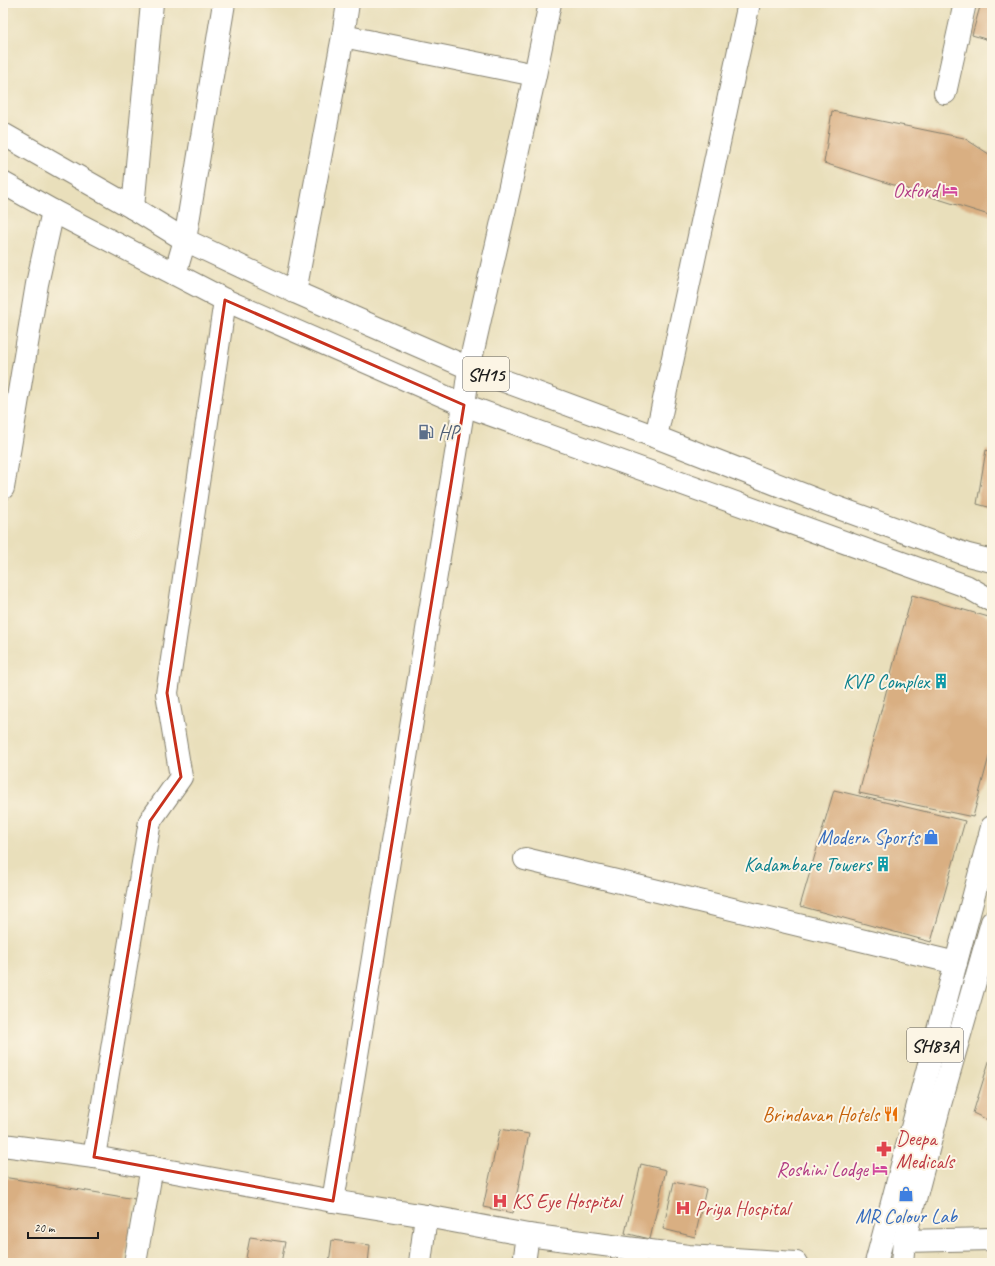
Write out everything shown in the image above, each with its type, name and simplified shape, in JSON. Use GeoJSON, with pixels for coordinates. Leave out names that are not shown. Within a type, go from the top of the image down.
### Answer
{"type":"FeatureCollection","features":[{"type":"Feature","properties":{"kind":"street"},"geometry":{"type":"LineString","coordinates":[[133,208],[152,3]]}},
{"type":"Feature","properties":{"kind":"street"},"geometry":{"type":"LineString","coordinates":[[175,274],[185,240],[224,3]]}},
{"type":"Feature","properties":{"kind":"street"},"geometry":{"type":"LineString","coordinates":[[295,292],[348,3]]}},
{"type":"Feature","properties":{"kind":"street"},"geometry":{"type":"LineString","coordinates":[[333,1202],[469,368],[550,3]]}},
{"type":"Feature","properties":{"kind":"street"},"geometry":{"type":"LineString","coordinates":[[656,437],[749,3]]}},
{"type":"Feature","properties":{"kind":"street"},"geometry":{"type":"LineString","coordinates":[[945,93],[965,3]]}},
{"type":"Feature","properties":{"kind":"street"},"geometry":{"type":"LineString","coordinates":[[343,36],[535,75]]}},
{"type":"Feature","properties":{"kind":"street","name":"SH15"},"geometry":{"type":"LineString","coordinates":[[3,134],[133,208],[185,240],[295,292],[469,368],[656,437],[822,502],[968,555],[992,561]]}},
{"type":"Feature","properties":{"kind":"street","name":"SH15"},"geometry":{"type":"LineString","coordinates":[[3,183],[53,211],[225,300],[464,405],[966,586],[992,601]]}},
{"type":"Feature","properties":{"kind":"street"},"geometry":{"type":"LineString","coordinates":[[3,488],[37,284],[53,211]]}},
{"type":"Feature","properties":{"kind":"street"},"geometry":{"type":"LineString","coordinates":[[94,1157],[150,821],[181,777],[167,693],[225,300]]}},
{"type":"Feature","properties":{"kind":"street","name":"SH83A"},"geometry":{"type":"LineString","coordinates":[[876,1263],[992,827]]}},
{"type":"Feature","properties":{"kind":"street"},"geometry":{"type":"LineString","coordinates":[[525,859],[956,963]]}},
{"type":"Feature","properties":{"kind":"street","name":"SH83A"},"geometry":{"type":"LineString","coordinates":[[902,1263],[904,1241],[939,1108],[992,922]]}},
{"type":"Feature","properties":{"kind":"street"},"geometry":{"type":"LineString","coordinates":[[3,1145],[94,1157],[333,1202],[426,1216],[528,1235],[688,1256],[796,1263]]}},
{"type":"Feature","properties":{"kind":"street"},"geometry":{"type":"LineString","coordinates":[[135,1263],[152,1167]]}},
{"type":"Feature","properties":{"kind":"street"},"geometry":{"type":"LineString","coordinates":[[420,1263],[426,1216]]}},
{"type":"Feature","properties":{"kind":"street"},"geometry":{"type":"LineString","coordinates":[[524,1263],[528,1235]]}},
{"type":"Feature","properties":{"kind":"street"},"geometry":{"type":"LineString","coordinates":[[904,1241],[992,1239]]}},
{"type":"Feature","properties":{"kind":"highlighted area"},"geometry":{"type":"Polygon","coordinates":[[[225,300],[464,405],[333,1201],[94,1157],[150,821],[181,777],[167,693],[225,300]]]}},
{"type":"Feature","properties":{"kind":"building"},"geometry":{"type":"Polygon","coordinates":[[[981,3],[992,3],[992,41],[972,35],[981,3]]]}},
{"type":"Feature","properties":{"kind":"building","name":"Oxford"},"geometry":{"type":"Polygon","coordinates":[[[832,111],[964,138],[992,156],[992,216],[824,163],[832,111]]]}},
{"type":"Feature","properties":{"kind":"building"},"geometry":{"type":"Polygon","coordinates":[[[986,450],[992,452],[992,508],[977,504],[986,450]]]}},
{"type":"Feature","properties":{"kind":"building","name":"KVP Complex"},"geometry":{"type":"Polygon","coordinates":[[[912,595],[992,618],[992,745],[973,817],[859,793],[912,595]]]}},
{"type":"Feature","properties":{"kind":"building","name":"Kadambare Towers"},"geometry":{"type":"Polygon","coordinates":[[[834,790],[965,821],[931,942],[800,906],[834,790]]]}},
{"type":"Feature","properties":{"kind":"building"},"geometry":{"type":"Polygon","coordinates":[[[992,1052],[992,1122],[973,1113],[992,1052]]]}},
{"type":"Feature","properties":{"kind":"building"},"geometry":{"type":"Polygon","coordinates":[[[500,1129],[529,1134],[513,1213],[483,1207],[500,1129]]]}},
{"type":"Feature","properties":{"kind":"building"},"geometry":{"type":"Polygon","coordinates":[[[641,1164],[666,1170],[650,1239],[625,1233],[641,1164]]]}},
{"type":"Feature","properties":{"kind":"building"},"geometry":{"type":"Polygon","coordinates":[[[3,1177],[135,1199],[124,1263],[3,1263],[3,1177]]]}},
{"type":"Feature","properties":{"kind":"building"},"geometry":{"type":"Polygon","coordinates":[[[674,1182],[706,1189],[695,1237],[663,1229],[674,1182]]]}},
{"type":"Feature","properties":{"kind":"building"},"geometry":{"type":"Polygon","coordinates":[[[250,1237],[285,1242],[281,1263],[245,1263],[250,1237]]]}},
{"type":"Feature","properties":{"kind":"building"},"geometry":{"type":"Polygon","coordinates":[[[332,1240],[370,1245],[368,1263],[329,1263],[332,1240]]]}},
{"type":"Feature","properties":{"kind":"place","name":"Oxford"},"geometry":{"type":"Point","coordinates":[950,190]}},
{"type":"Feature","properties":{"kind":"place","name":"HP"},"geometry":{"type":"Point","coordinates":[426,432]}},
{"type":"Feature","properties":{"kind":"place","name":"KVP Complex"},"geometry":{"type":"Point","coordinates":[941,681]}},
{"type":"Feature","properties":{"kind":"place","name":"Modern Sports"},"geometry":{"type":"Point","coordinates":[931,837]}},
{"type":"Feature","properties":{"kind":"place","name":"Kadambare Towers"},"geometry":{"type":"Point","coordinates":[883,864]}},
{"type":"Feature","properties":{"kind":"place","name":"Brindavan Hotels"},"geometry":{"type":"Point","coordinates":[891,1114]}},
{"type":"Feature","properties":{"kind":"place","name":"Deepa Medicals"},"geometry":{"type":"Point","coordinates":[884,1149]}},
{"type":"Feature","properties":{"kind":"place","name":"Roshini Lodge"},"geometry":{"type":"Point","coordinates":[880,1169]}},
{"type":"Feature","properties":{"kind":"place","name":"MR Colour Lab"},"geometry":{"type":"Point","coordinates":[906,1194]}},
{"type":"Feature","properties":{"kind":"place","name":"KS Eye Hospital"},"geometry":{"type":"Point","coordinates":[500,1201]}},
{"type":"Feature","properties":{"kind":"place","name":"Priya Hospital"},"geometry":{"type":"Point","coordinates":[683,1208]}}]}
